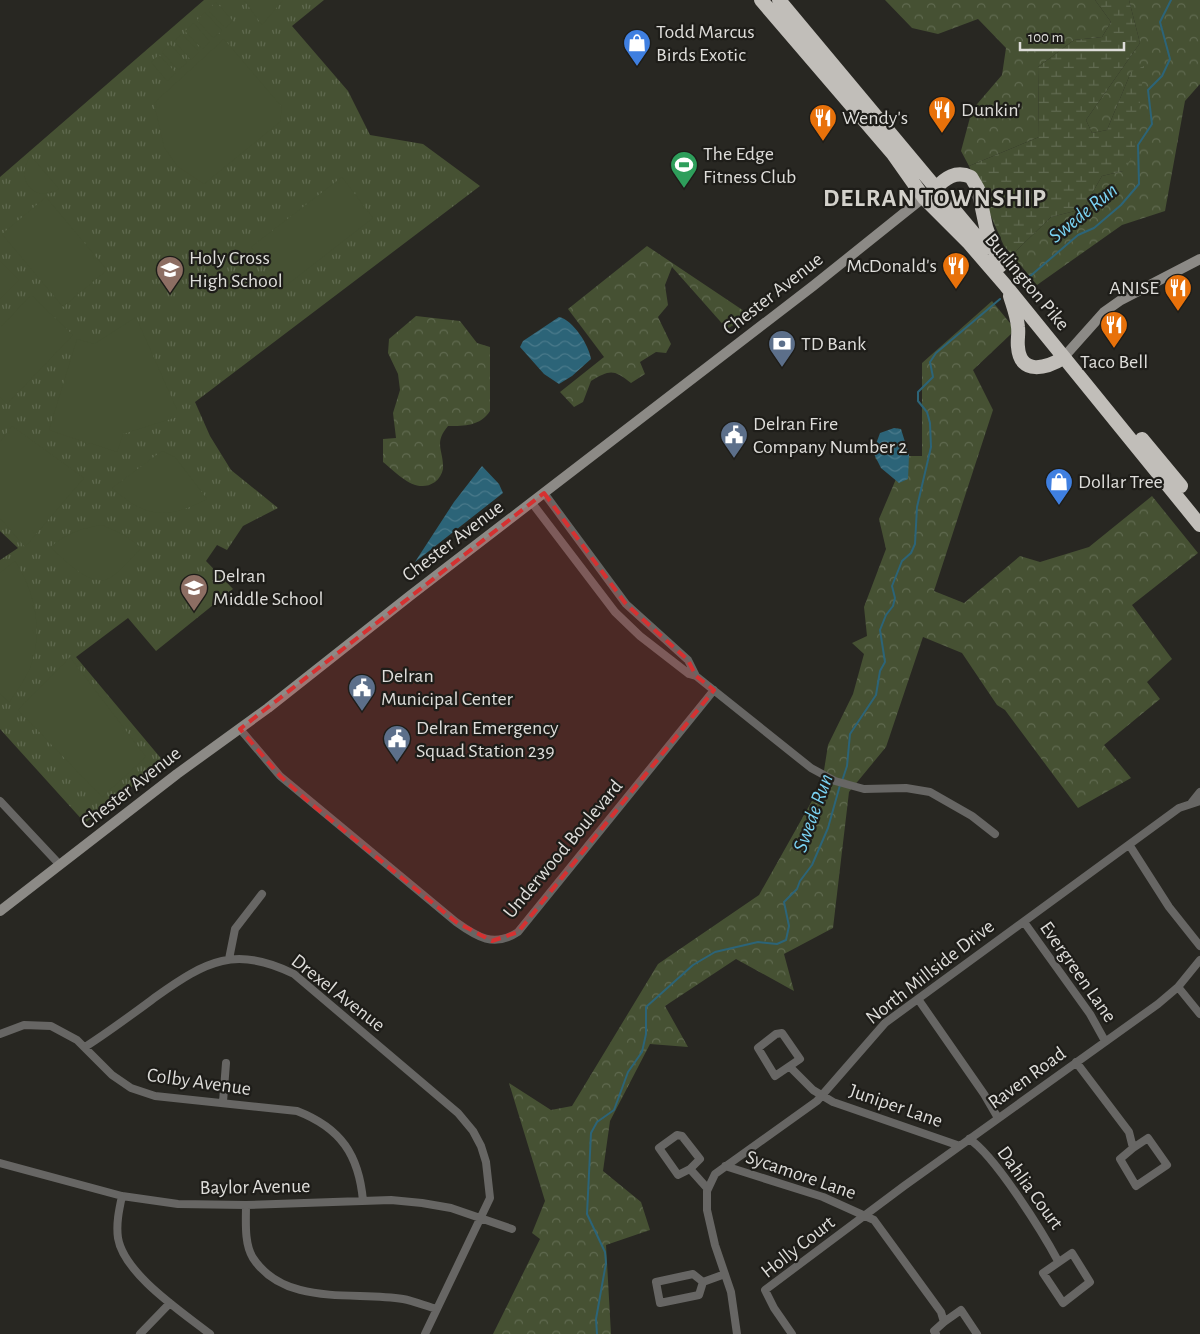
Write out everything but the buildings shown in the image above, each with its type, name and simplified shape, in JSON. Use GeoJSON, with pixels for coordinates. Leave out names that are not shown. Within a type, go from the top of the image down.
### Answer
{"type":"FeatureCollection","features":[{"type":"Feature","properties":{"kind":"highway","name":"Burlington Pike"},"geometry":{"type":"LineString","coordinates":[[761,0],[887,147],[1000,266],[1066,354],[1200,525]]}},
{"type":"Feature","properties":{"kind":"highway","name":"Burlington Pike"},"geometry":{"type":"LineString","coordinates":[[778,0],[968,242],[1200,510]]}},
{"type":"Feature","properties":{"kind":"highway"},"geometry":{"type":"LineString","coordinates":[[930,193],[951,175],[960,174],[971,177],[978,189],[986,227],[1000,266]]}},
{"type":"Feature","properties":{"kind":"highway"},"geometry":{"type":"LineString","coordinates":[[1009,290],[1019,330],[1018,348],[1023,361],[1034,368],[1041,368],[1066,354]]}},
{"type":"Feature","properties":{"kind":"street","name":"Chester Avenue"},"geometry":{"type":"LineString","coordinates":[[0,911],[178,774],[240,729],[813,286],[930,193]]}},
{"type":"Feature","properties":{"kind":"street"},"geometry":{"type":"LineString","coordinates":[[1066,354],[1104,312],[1121,300],[1200,259]]}},
{"type":"Feature","properties":{"kind":"street"},"geometry":{"type":"LineString","coordinates":[[544,493],[626,604],[688,660],[696,676]]}},
{"type":"Feature","properties":{"kind":"street"},"geometry":{"type":"LineString","coordinates":[[532,503],[615,612],[640,636],[689,674],[696,676],[811,768],[835,781],[864,789],[906,788],[930,792],[972,816],[995,834]]}},
{"type":"Feature","properties":{"kind":"street","name":"Underwood Boulevard"},"geometry":{"type":"LineString","coordinates":[[240,729],[280,776],[451,919],[482,939],[501,940],[518,932],[559,878],[692,720],[714,690]]}},
{"type":"Feature","properties":{"kind":"street","name":"North Millside Drive"},"geometry":{"type":"LineString","coordinates":[[707,1188],[715,1174],[725,1166],[822,1096],[880,1028],[1130,846],[1179,808],[1196,802],[1200,792]]}},
{"type":"Feature","properties":{"kind":"street"},"geometry":{"type":"LineString","coordinates":[[0,802],[60,865]]}},
{"type":"Feature","properties":{"kind":"street"},"geometry":{"type":"LineString","coordinates":[[1130,846],[1169,907],[1200,946]]}},
{"type":"Feature","properties":{"kind":"street"},"geometry":{"type":"LineString","coordinates":[[229,959],[235,928],[262,894]]}},
{"type":"Feature","properties":{"kind":"street","name":"Evergreen Lane"},"geometry":{"type":"LineString","coordinates":[[1024,922],[1090,1014],[1106,1041]]}},
{"type":"Feature","properties":{"kind":"street","name":"Drexel Avenue"},"geometry":{"type":"LineString","coordinates":[[85,1047],[188,974],[208,964],[229,959],[263,962],[294,974],[458,1113],[473,1131],[486,1162],[490,1198],[424,1334]]}},
{"type":"Feature","properties":{"kind":"street","name":"Raven Road"},"geometry":{"type":"LineString","coordinates":[[866,1215],[1178,987],[1200,960]]}},
{"type":"Feature","properties":{"kind":"street"},"geometry":{"type":"LineString","coordinates":[[1178,987],[1200,1014]]}},
{"type":"Feature","properties":{"kind":"street"},"geometry":{"type":"LineString","coordinates":[[918,999],[984,1094],[998,1118]]}},
{"type":"Feature","properties":{"kind":"street","name":"Colby Avenue"},"geometry":{"type":"LineString","coordinates":[[0,1034],[24,1025],[45,1025],[78,1040],[112,1075],[131,1088],[155,1096],[297,1111],[324,1124],[354,1157],[361,1178],[363,1201]]}},
{"type":"Feature","properties":{"kind":"street"},"geometry":{"type":"LineString","coordinates":[[782,1033],[800,1059],[791,1068],[775,1076],[758,1048],[776,1034],[782,1033]]}},
{"type":"Feature","properties":{"kind":"street"},"geometry":{"type":"LineString","coordinates":[[1076,1062],[1129,1132],[1133,1148]]}},
{"type":"Feature","properties":{"kind":"street"},"geometry":{"type":"LineString","coordinates":[[223,1102],[226,1063]]}},
{"type":"Feature","properties":{"kind":"street","name":"Juniper Lane"},"geometry":{"type":"LineString","coordinates":[[791,1068],[822,1096],[843,1106],[960,1146]]}},
{"type":"Feature","properties":{"kind":"street"},"geometry":{"type":"LineString","coordinates":[[676,1134],[682,1136],[700,1159],[690,1169],[678,1175],[659,1148],[676,1134]]}},
{"type":"Feature","properties":{"kind":"street"},"geometry":{"type":"LineString","coordinates":[[1148,1138],[1166,1165],[1136,1186],[1120,1159],[1133,1148],[1148,1138]]}},
{"type":"Feature","properties":{"kind":"street","name":"Dahlia Court"},"geometry":{"type":"LineString","coordinates":[[969,1139],[979,1147],[996,1168],[1050,1244],[1058,1260]]}},
{"type":"Feature","properties":{"kind":"street","name":"Baylor Avenue"},"geometry":{"type":"LineString","coordinates":[[0,1163],[122,1196],[178,1204],[246,1205],[363,1201],[422,1202],[482,1217],[512,1229]]}},
{"type":"Feature","properties":{"kind":"street","name":"Sycamore Lane"},"geometry":{"type":"LineString","coordinates":[[725,1166],[823,1197],[866,1215]]}},
{"type":"Feature","properties":{"kind":"street"},"geometry":{"type":"LineString","coordinates":[[690,1169],[707,1188],[707,1210],[734,1310],[737,1334]]}},
{"type":"Feature","properties":{"kind":"street"},"geometry":{"type":"LineString","coordinates":[[122,1196],[118,1216],[121,1248],[126,1258],[145,1280],[170,1303],[210,1334]]}},
{"type":"Feature","properties":{"kind":"street"},"geometry":{"type":"LineString","coordinates":[[246,1205],[250,1252],[267,1275],[280,1283],[312,1292],[404,1299],[437,1309]]}},
{"type":"Feature","properties":{"kind":"street"},"geometry":{"type":"LineString","coordinates":[[866,1215],[877,1224],[929,1294],[941,1312],[944,1322]]}},
{"type":"Feature","properties":{"kind":"street","name":"Holly Court"},"geometry":{"type":"LineString","coordinates":[[792,1334],[774,1308],[765,1290],[866,1215]]}},
{"type":"Feature","properties":{"kind":"street","name":"Dahlia Court"},"geometry":{"type":"LineString","coordinates":[[1072,1253],[1090,1282],[1062,1303],[1043,1273],[1058,1260],[1072,1253]]}},
{"type":"Feature","properties":{"kind":"street"},"geometry":{"type":"LineString","coordinates":[[693,1274],[703,1282],[699,1295],[660,1303],[656,1282],[693,1274]]}},
{"type":"Feature","properties":{"kind":"street"},"geometry":{"type":"LineString","coordinates":[[703,1282],[725,1274]]}},
{"type":"Feature","properties":{"kind":"street"},"geometry":{"type":"LineString","coordinates":[[140,1334],[170,1303]]}},
{"type":"Feature","properties":{"kind":"street"},"geometry":{"type":"LineString","coordinates":[[936,1334],[934,1332],[944,1322],[961,1310],[977,1334]]}},
{"type":"Feature","properties":{"kind":"highlighted area"},"geometry":{"type":"Polygon","coordinates":[[[544,493],[626,604],[688,660],[696,676],[714,690],[518,932],[492,941],[456,922],[310,803],[280,776],[240,729],[544,493]]]}},
{"type":"Feature","properties":{"kind":"green space","name":"Holy Cross High School"},"geometry":{"type":"Polygon","coordinates":[[[204,0],[324,0],[292,26],[348,91],[370,135],[423,144],[480,186],[195,402],[210,436],[231,470],[278,508],[243,526],[227,550],[217,545],[206,561],[233,589],[156,651],[128,618],[76,657],[164,762],[85,823],[0,729],[0,560],[18,548],[0,531],[0,177],[204,0]]]}},
{"type":"Feature","properties":{"kind":"green space"},"geometry":{"type":"Polygon","coordinates":[[[244,0],[283,0],[262,25],[244,0]]]}},
{"type":"Feature","properties":{"kind":"green space"},"geometry":{"type":"Polygon","coordinates":[[[885,0],[1095,0],[1111,22],[1102,37],[1074,40],[1038,67],[1039,137],[969,166],[961,151],[972,110],[1002,75],[1006,48],[978,19],[938,34],[912,28],[885,0]]]}},
{"type":"Feature","properties":{"kind":"green space"},"geometry":{"type":"Polygon","coordinates":[[[1095,0],[1129,0],[1140,43],[1086,120],[1092,133],[1107,130],[1131,72],[1144,66],[1134,154],[1123,171],[1102,176],[1083,209],[1051,217],[1012,255],[1004,246],[969,166],[1039,137],[1038,67],[1074,40],[1102,37],[1111,22],[1095,0]]]}},
{"type":"Feature","properties":{"kind":"green space"},"geometry":{"type":"Polygon","coordinates":[[[1129,0],[1200,0],[1200,84],[1185,101],[1165,211],[1122,225],[1037,285],[1012,255],[1051,217],[1083,209],[1102,176],[1123,171],[1131,72],[1107,130],[1092,133],[1086,120],[1140,43],[1129,0]]]}},
{"type":"Feature","properties":{"kind":"green space"},"geometry":{"type":"Polygon","coordinates":[[[216,2],[233,21],[225,28],[208,10],[216,2]]]}},
{"type":"Feature","properties":{"kind":"green space"},"geometry":{"type":"Polygon","coordinates":[[[205,12],[222,31],[213,38],[197,20],[205,12]]]}},
{"type":"Feature","properties":{"kind":"green space"},"geometry":{"type":"Polygon","coordinates":[[[194,23],[210,42],[202,49],[185,31],[194,23]]]}},
{"type":"Feature","properties":{"kind":"green space"},"geometry":{"type":"Polygon","coordinates":[[[182,34],[199,52],[191,60],[174,41],[182,34]]]}},
{"type":"Feature","properties":{"kind":"green space"},"geometry":{"type":"Polygon","coordinates":[[[224,39],[282,107],[280,122],[204,184],[177,166],[164,147],[154,103],[224,39]]]}},
{"type":"Feature","properties":{"kind":"green space"},"geometry":{"type":"Polygon","coordinates":[[[170,44],[187,63],[178,70],[162,52],[170,44]]]}},
{"type":"Feature","properties":{"kind":"green space"},"geometry":{"type":"Polygon","coordinates":[[[159,55],[176,73],[167,81],[151,62],[159,55]]]}},
{"type":"Feature","properties":{"kind":"green space"},"geometry":{"type":"Polygon","coordinates":[[[31,156],[59,189],[42,194],[29,187],[24,173],[26,164],[31,156]]]}},
{"type":"Feature","properties":{"kind":"green space"},"geometry":{"type":"Polygon","coordinates":[[[342,177],[373,218],[283,288],[251,247],[342,177]]]}},
{"type":"Feature","properties":{"kind":"green space"},"geometry":{"type":"Polygon","coordinates":[[[46,197],[107,270],[63,307],[2,234],[46,197]]]}},
{"type":"Feature","properties":{"kind":"green space"},"geometry":{"type":"Polygon","coordinates":[[[647,246],[750,315],[727,329],[672,267],[665,285],[668,305],[658,317],[671,344],[666,353],[656,352],[640,362],[645,374],[631,383],[615,373],[607,373],[591,381],[583,402],[574,407],[560,392],[604,357],[568,309],[647,246]]]}},
{"type":"Feature","properties":{"kind":"green space"},"geometry":{"type":"Polygon","coordinates":[[[0,261],[19,280],[0,299],[0,261]]]}},
{"type":"Feature","properties":{"kind":"green space"},"geometry":{"type":"Polygon","coordinates":[[[31,295],[73,335],[7,404],[0,397],[0,328],[31,295]]]}},
{"type":"Feature","properties":{"kind":"green space"},"geometry":{"type":"Polygon","coordinates":[[[992,301],[1014,328],[1011,334],[973,370],[993,410],[934,591],[964,603],[1020,556],[1040,562],[1089,547],[1152,496],[1198,553],[1132,605],[1172,659],[1147,682],[1160,699],[1104,745],[1131,778],[1078,808],[1005,710],[997,705],[962,653],[923,637],[886,747],[849,792],[833,928],[784,954],[794,991],[736,959],[665,1006],[688,1047],[650,1044],[610,1121],[603,1171],[641,1202],[650,1230],[606,1245],[611,1334],[493,1334],[540,1239],[532,1233],[545,1201],[509,1083],[551,1110],[572,1106],[658,964],[759,895],[822,783],[828,745],[853,694],[864,654],[852,643],[867,636],[864,607],[886,549],[879,519],[896,479],[875,458],[898,428],[909,456],[922,456],[922,363],[992,301]]]}},
{"type":"Feature","properties":{"kind":"green space"},"geometry":{"type":"Polygon","coordinates":[[[416,316],[460,321],[477,343],[490,347],[490,411],[482,420],[472,424],[448,426],[440,443],[443,462],[441,475],[435,482],[421,486],[414,485],[401,477],[383,462],[383,439],[396,438],[393,413],[400,390],[398,374],[388,353],[389,339],[416,316]]]}},
{"type":"Feature","properties":{"kind":"green space"},"geometry":{"type":"Polygon","coordinates":[[[136,317],[177,410],[177,417],[123,434],[117,452],[90,443],[86,445],[84,442],[49,430],[77,339],[94,344],[136,317]]]}},
{"type":"Feature","properties":{"kind":"green space"},"geometry":{"type":"Polygon","coordinates":[[[12,426],[84,478],[25,547],[0,518],[0,442],[12,426]]]}},
{"type":"Feature","properties":{"kind":"green space"},"geometry":{"type":"Polygon","coordinates":[[[162,451],[175,457],[207,499],[180,510],[157,513],[135,505],[112,488],[162,451]]]}},
{"type":"Feature","properties":{"kind":"green space"},"geometry":{"type":"Polygon","coordinates":[[[102,525],[124,535],[142,548],[110,578],[102,580],[86,576],[50,547],[74,532],[102,525]]]}},
{"type":"Feature","properties":{"kind":"green space"},"geometry":{"type":"Polygon","coordinates":[[[15,561],[22,572],[32,597],[37,636],[30,667],[9,703],[0,693],[0,573],[15,561]]]}},
{"type":"Feature","properties":{"kind":"green space"},"geometry":{"type":"Polygon","coordinates":[[[70,657],[146,757],[102,797],[18,710],[70,657]]]}},
{"type":"Feature","properties":{"kind":"water"},"geometry":{"type":"Polygon","coordinates":[[[559,317],[570,323],[580,334],[590,353],[591,359],[572,376],[559,384],[544,374],[520,347],[523,341],[559,317]]]}},
{"type":"Feature","properties":{"kind":"water"},"geometry":{"type":"Polygon","coordinates":[[[894,428],[901,429],[909,455],[908,479],[899,483],[881,468],[873,452],[880,433],[894,428]]]}},
{"type":"Feature","properties":{"kind":"water"},"geometry":{"type":"Polygon","coordinates":[[[482,466],[499,484],[503,493],[415,562],[454,502],[482,466]]]}},
{"type":"Feature","properties":{"kind":"waterway","name":"Swede Run"},"geometry":{"type":"LineString","coordinates":[[1028,278],[1078,235],[1094,228],[1121,205],[1139,184],[1138,145],[1152,124],[1148,90],[1162,76],[1170,59],[1160,22],[1171,0]]}},
{"type":"Feature","properties":{"kind":"waterway","name":"Swede Run"},"geometry":{"type":"LineString","coordinates":[[842,781],[847,766],[850,734],[876,695],[880,671],[885,662],[880,630],[886,615],[893,606],[895,598],[892,586],[902,561],[911,553],[915,544],[917,507],[931,447],[930,423],[927,412],[918,401],[918,392],[933,377],[930,362],[936,353],[1000,299]]}},
{"type":"Feature","properties":{"kind":"waterway","name":"Swede Run"},"geometry":{"type":"LineString","coordinates":[[597,1334],[596,1319],[606,1263],[605,1252],[587,1214],[591,1133],[597,1122],[614,1110],[628,1072],[642,1052],[646,1034],[646,1007],[693,965],[715,952],[758,942],[777,944],[786,940],[789,926],[784,902],[797,889],[800,881],[812,865],[828,828],[840,785]]}},
{"type":"Feature","properties":{"kind":"place","name":"Todd Marcus Birds Exotic"},"geometry":{"type":"Point","coordinates":[637,67]}},
{"type":"Feature","properties":{"kind":"place","name":"Dunkin'"},"geometry":{"type":"Point","coordinates":[942,134]}},
{"type":"Feature","properties":{"kind":"place","name":"Wendy's"},"geometry":{"type":"Point","coordinates":[823,142]}},
{"type":"Feature","properties":{"kind":"place","name":"The Edge Fitness Club"},"geometry":{"type":"Point","coordinates":[684,189]}},
{"type":"Feature","properties":{"kind":"place","name":"McDonald's"},"geometry":{"type":"Point","coordinates":[956,290]}},
{"type":"Feature","properties":{"kind":"place","name":"Holy Cross High School"},"geometry":{"type":"Point","coordinates":[170,294]}},
{"type":"Feature","properties":{"kind":"place","name":"ANISE"},"geometry":{"type":"Point","coordinates":[1178,312]}},
{"type":"Feature","properties":{"kind":"place","name":"Taco Bell"},"geometry":{"type":"Point","coordinates":[1114,349]}},
{"type":"Feature","properties":{"kind":"place","name":"TD Bank"},"geometry":{"type":"Point","coordinates":[782,368]}},
{"type":"Feature","properties":{"kind":"place","name":"Delran Fire Company Number 2"},"geometry":{"type":"Point","coordinates":[734,459]}},
{"type":"Feature","properties":{"kind":"place","name":"Dollar Tree"},"geometry":{"type":"Point","coordinates":[1059,506]}},
{"type":"Feature","properties":{"kind":"place","name":"Delran Middle School"},"geometry":{"type":"Point","coordinates":[194,612]}},
{"type":"Feature","properties":{"kind":"place","name":"Delran Municipal Center"},"geometry":{"type":"Point","coordinates":[362,712]}},
{"type":"Feature","properties":{"kind":"place","name":"Delran Emergency Squad Station 239"},"geometry":{"type":"Point","coordinates":[397,763]}},
{"type":"Feature","properties":{"kind":"district","name":"DELRAN TOWNSHIP"},"geometry":{"type":"Point","coordinates":[935,198]}}]}
